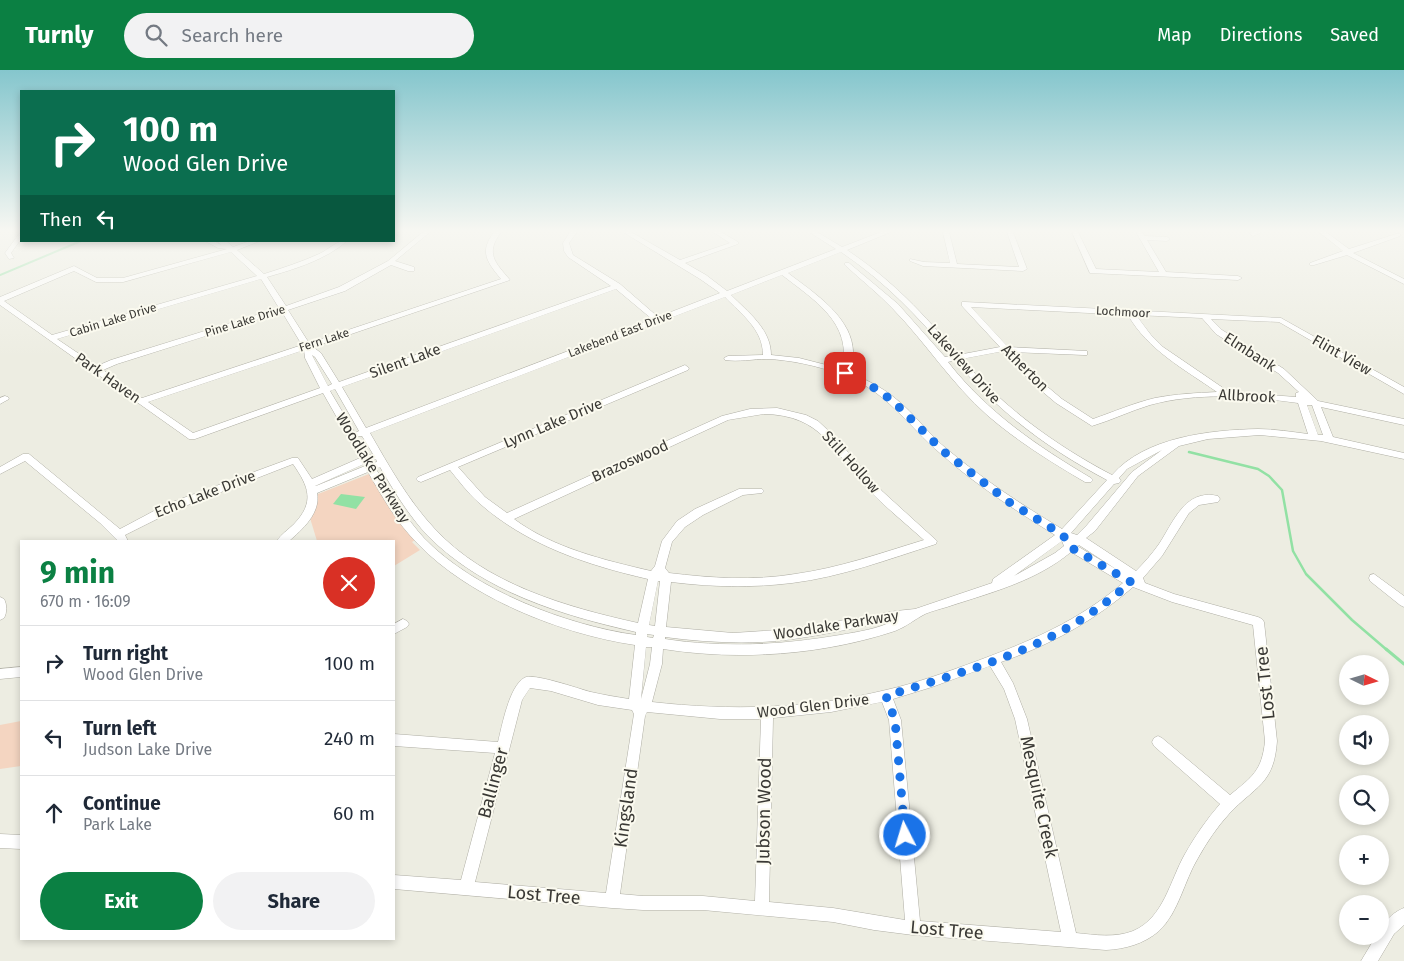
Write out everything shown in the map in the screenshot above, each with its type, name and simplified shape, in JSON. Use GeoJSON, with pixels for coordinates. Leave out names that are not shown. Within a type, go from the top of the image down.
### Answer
{"type":"FeatureCollection","features":[{"type":"Feature","properties":{"kind":"street"},"geometry":{"type":"LineString","coordinates":[[0,301],[61,274]]}},
{"type":"Feature","properties":{"kind":"street"},"geometry":{"type":"LineString","coordinates":[[83,274],[91,278],[112,281],[145,274]]}},
{"type":"Feature","properties":{"kind":"street","name":"Woodlake Parkway"},"geometry":{"type":"LineString","coordinates":[[259,274],[284,309],[306,346],[309,358],[325,389],[399,515],[421,541],[443,561],[469,579],[520,607],[551,619],[607,635],[641,642],[689,648],[734,650],[818,644],[858,636],[895,626],[921,611]]}},
{"type":"Feature","properties":{"kind":"street","name":"Cabin Lake Drive"},"geometry":{"type":"LineString","coordinates":[[51,338],[269,274]]}},
{"type":"Feature","properties":{"kind":"street","name":"Pine Lake Drive"},"geometry":{"type":"LineString","coordinates":[[96,370],[114,362],[342,289],[369,274]]}},
{"type":"Feature","properties":{"kind":"street","name":"Fern Lake"},"geometry":{"type":"LineString","coordinates":[[140,401],[506,280],[500,274]]}},
{"type":"Feature","properties":{"kind":"street"},"geometry":{"type":"LineString","coordinates":[[598,274],[617,286],[657,320]]}},
{"type":"Feature","properties":{"kind":"street"},"geometry":{"type":"LineString","coordinates":[[696,274],[726,294],[760,329],[767,344],[767,357]]}},
{"type":"Feature","properties":{"kind":"street","name":"Lakebend East Drive"},"geometry":{"type":"LineString","coordinates":[[353,437],[779,274]]}},
{"type":"Feature","properties":{"kind":"street"},"geometry":{"type":"LineString","coordinates":[[785,274],[816,298],[835,317],[844,330],[850,351],[845,373]]}},
{"type":"Feature","properties":{"kind":"street"},"geometry":{"type":"LineString","coordinates":[[858,274],[896,306],[943,360],[963,387],[987,411],[1034,447],[1088,480]]}},
{"type":"Feature","properties":{"kind":"street","name":"Lakeview Drive"},"geometry":{"type":"LineString","coordinates":[[875,274],[910,304],[998,402],[1029,428],[1075,458],[1124,485]]}},
{"type":"Feature","properties":{"kind":"street"},"geometry":{"type":"LineString","coordinates":[[1139,274],[1238,278]]}},
{"type":"Feature","properties":{"kind":"street"},"geometry":{"type":"LineString","coordinates":[[1388,274],[1404,282]]}},
{"type":"Feature","properties":{"kind":"street","name":"Silent Lake"},"geometry":{"type":"LineString","coordinates":[[192,437],[617,286]]}},
{"type":"Feature","properties":{"kind":"street","name":"Park Haven"},"geometry":{"type":"LineString","coordinates":[[0,301],[192,437]]}},
{"type":"Feature","properties":{"kind":"street","name":"Lochmoor"},"geometry":{"type":"LineString","coordinates":[[966,304],[1281,320]]}},
{"type":"Feature","properties":{"kind":"street","name":"Atherton"},"geometry":{"type":"LineString","coordinates":[[966,304],[1004,349],[1034,380],[1059,401],[1092,423]]}},
{"type":"Feature","properties":{"kind":"street"},"geometry":{"type":"LineString","coordinates":[[1130,312],[1142,331],[1158,346],[1228,395]]}},
{"type":"Feature","properties":{"kind":"street","name":"Elmbank"},"geometry":{"type":"LineString","coordinates":[[1204,316],[1219,332],[1281,371],[1298,386],[1314,403],[1329,440]]}},
{"type":"Feature","properties":{"kind":"street","name":"Flint View"},"geometry":{"type":"LineString","coordinates":[[1281,320],[1404,391]]}},
{"type":"Feature","properties":{"kind":"street","name":"Woodlake Parkway"},"geometry":{"type":"LineString","coordinates":[[306,346],[318,355],[412,510],[433,534],[455,553],[479,570],[529,596],[558,608],[642,629],[699,636],[772,636],[814,632],[921,611],[1020,578],[1059,556],[1070,547],[1091,528],[1124,485],[1149,463],[1175,445]]}},
{"type":"Feature","properties":{"kind":"street"},"geometry":{"type":"LineString","coordinates":[[943,360],[1004,349],[1084,353]]}},
{"type":"Feature","properties":{"kind":"street"},"geometry":{"type":"LineString","coordinates":[[728,358],[767,357],[799,360],[845,373],[882,392],[904,410],[943,451],[979,480],[1009,502],[1063,535],[1079,539],[1102,560]]}},
{"type":"Feature","properties":{"kind":"street","name":"Lynn Lake Drive"},"geometry":{"type":"LineString","coordinates":[[421,478],[685,368]]}},
{"type":"Feature","properties":{"kind":"street"},"geometry":{"type":"LineString","coordinates":[[1298,386],[1300,400],[1314,437]]}},
{"type":"Feature","properties":{"kind":"street","name":"Allbrook"},"geometry":{"type":"LineString","coordinates":[[1092,423],[1136,406],[1158,401],[1197,396],[1228,395],[1300,400],[1404,422]]}},
{"type":"Feature","properties":{"kind":"street","name":"Brazoswood"},"geometry":{"type":"LineString","coordinates":[[506,518],[725,418],[742,412],[756,410]]}},
{"type":"Feature","properties":{"kind":"street","name":"Still Hollow"},"geometry":{"type":"LineString","coordinates":[[660,573],[692,581],[736,582],[791,579],[851,568],[932,541],[876,490],[818,426],[797,416],[772,410],[756,410]]}},
{"type":"Feature","properties":{"kind":"street","name":"Woodlake Parkway"},"geometry":{"type":"LineString","coordinates":[[992,586],[1063,535],[1084,514],[1124,467],[1156,448],[1208,436],[1243,433],[1279,433],[1314,437],[1404,456]]}},
{"type":"Feature","properties":{"kind":"street"},"geometry":{"type":"LineString","coordinates":[[0,471],[26,456],[121,538]]}},
{"type":"Feature","properties":{"kind":"street"},"geometry":{"type":"LineString","coordinates":[[283,540],[306,516],[313,502],[311,488],[380,458]]}},
{"type":"Feature","properties":{"kind":"street","name":"Echo Lake Drive"},"geometry":{"type":"LineString","coordinates":[[121,538],[151,516],[294,460],[311,488]]}},
{"type":"Feature","properties":{"kind":"street"},"geometry":{"type":"LineString","coordinates":[[452,466],[474,492],[526,532],[572,554],[620,568],[660,573],[667,540],[681,524],[742,491],[759,490]]}},
{"type":"Feature","properties":{"kind":"street","name":"Wood Glen Drive"},"geometry":{"type":"LineString","coordinates":[[526,682],[542,683],[588,697],[640,709],[707,712],[767,713],[827,707],[886,696],[993,660],[1056,635],[1137,582],[1189,507],[1196,501],[1215,499]]}},
{"type":"Feature","properties":{"kind":"street"},"geometry":{"type":"LineString","coordinates":[[1063,535],[1070,547],[1102,560],[1137,582]]}},
{"type":"Feature","properties":{"kind":"street","name":"Kingsland"},"geometry":{"type":"LineString","coordinates":[[640,709],[635,697],[642,629],[648,602],[660,573]]}},
{"type":"Feature","properties":{"kind":"street","name":"Kingsland"},"geometry":{"type":"LineString","coordinates":[[612,901],[640,709],[653,671],[659,644],[663,604],[660,573]]}},
{"type":"Feature","properties":{"kind":"street"},"geometry":{"type":"LineString","coordinates":[[1374,578],[1404,602]]}},
{"type":"Feature","properties":{"kind":"street","name":"Lost Tree"},"geometry":{"type":"LineString","coordinates":[[395,882],[612,901],[703,903],[833,914],[874,923],[913,928],[1106,943],[1122,942],[1137,937],[1162,918],[1198,845],[1230,803],[1258,781],[1267,769],[1271,756],[1258,622],[1172,598],[1137,582]]}},
{"type":"Feature","properties":{"kind":"street"},"geometry":{"type":"LineString","coordinates":[[0,602],[0,615]]}},
{"type":"Feature","properties":{"kind":"street"},"geometry":{"type":"LineString","coordinates":[[648,602],[663,604]]}},
{"type":"Feature","properties":{"kind":"street","name":"Mesquite Creek"},"geometry":{"type":"LineString","coordinates":[[993,660],[1009,687],[1021,719],[1070,940]]}},
{"type":"Feature","properties":{"kind":"street"},"geometry":{"type":"LineString","coordinates":[[637,670],[653,671]]}},
{"type":"Feature","properties":{"kind":"street"},"geometry":{"type":"LineString","coordinates":[[0,674],[20,672]]}},
{"type":"Feature","properties":{"kind":"street","name":"Ballinger"},"geometry":{"type":"LineString","coordinates":[[466,887],[516,698],[526,682]]}},
{"type":"Feature","properties":{"kind":"street"},"geometry":{"type":"LineString","coordinates":[[886,696],[895,720],[913,928]]}},
{"type":"Feature","properties":{"kind":"street","name":"Jubson Wood"},"geometry":{"type":"LineString","coordinates":[[762,909],[767,713]]}},
{"type":"Feature","properties":{"kind":"street"},"geometry":{"type":"LineString","coordinates":[[395,740],[502,748]]}},
{"type":"Feature","properties":{"kind":"street"},"geometry":{"type":"LineString","coordinates":[[1158,742],[1230,803]]}},
{"type":"Feature","properties":{"kind":"street"},"geometry":{"type":"LineString","coordinates":[[0,841],[20,842]]}},
{"type":"Feature","properties":{"kind":"street"},"geometry":{"type":"LineString","coordinates":[[1368,961],[1389,929],[1404,916]]}},
{"type":"Feature","properties":{"kind":"shaded area"},"geometry":{"type":"Polygon","coordinates":[[[369,474],[395,517],[415,540],[412,542],[420,550],[395,565],[395,540],[317,540],[310,518],[318,494],[369,474]]]}},
{"type":"Feature","properties":{"kind":"shaded area"},"geometry":{"type":"Polygon","coordinates":[[[341,494],[365,497],[356,509],[333,504],[341,494]]]}},
{"type":"Feature","properties":{"kind":"shaded area"},"geometry":{"type":"Polygon","coordinates":[[[20,721],[20,766],[0,769],[0,725],[20,721]]]}},
{"type":"Feature","properties":{"kind":"waterway"},"geometry":{"type":"LineString","coordinates":[[1189,452],[1258,469],[1269,476],[1282,490],[1293,551],[1306,574],[1352,620],[1387,650]]}},
{"type":"Feature","properties":{"kind":"waterway"},"geometry":{"type":"LineString","coordinates":[[1386,649],[1404,664]]}},
{"type":"Feature","properties":{"kind":"route"},"geometry":{"type":"LineString","coordinates":[[845,373],[882,392],[904,410],[943,451],[1009,502],[1063,535],[1070,547],[1131,582],[1091,613],[1056,635],[1020,651],[886,696],[895,720],[905,835]]}}]}
